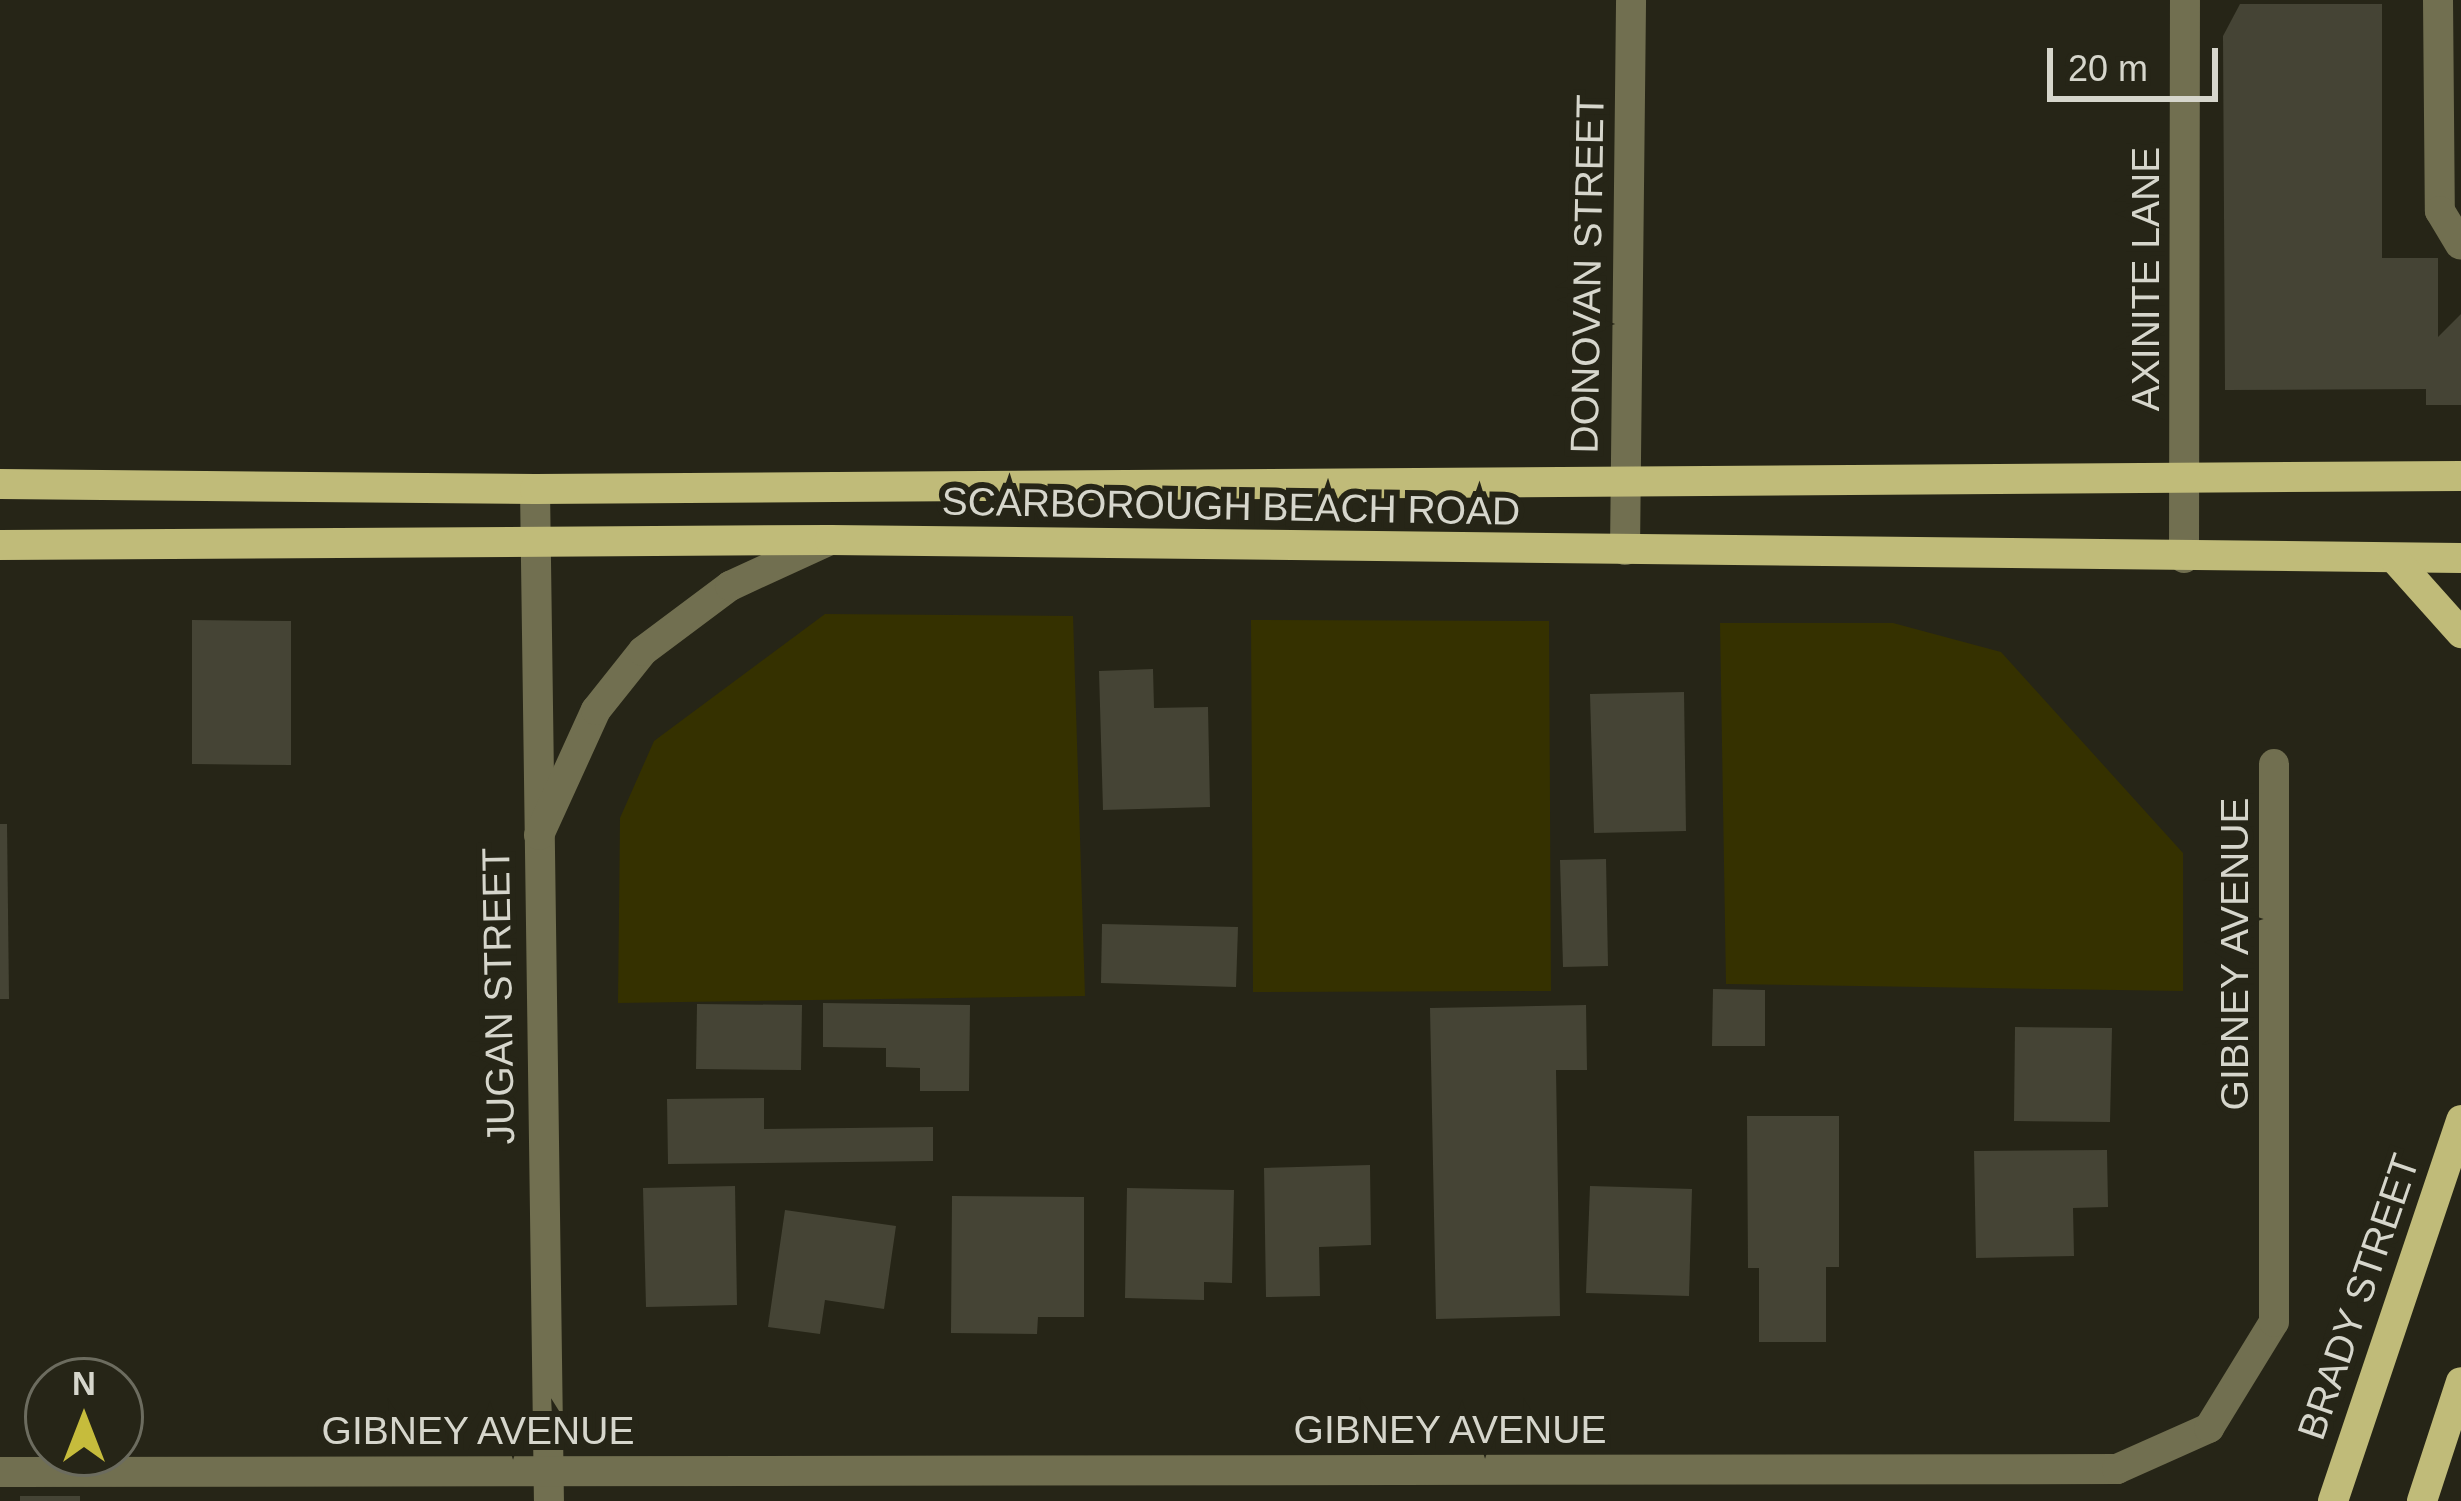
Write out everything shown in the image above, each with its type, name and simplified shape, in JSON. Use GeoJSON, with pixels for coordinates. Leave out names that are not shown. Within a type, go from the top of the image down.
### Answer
{"type":"FeatureCollection","features":[{"type":"Feature","properties":{"kind":"main road","name":"SCARBOROUGH BEACH ROAD"},"geometry":{"type":"LineString","coordinates":[[0,484],[535,489],[1624,480],[2183,482],[2461,476]]}},
{"type":"Feature","properties":{"kind":"main road","name":"SCARBOROUGH BEACH ROAD"},"geometry":{"type":"LineString","coordinates":[[0,545],[830,540],[2461,558]]}},
{"type":"Feature","properties":{"kind":"main road"},"geometry":{"type":"LineString","coordinates":[[2394,558],[2461,633]]}},
{"type":"Feature","properties":{"kind":"main road","name":"BRADY STREET"},"geometry":{"type":"LineString","coordinates":[[2333,1501],[2461,1120]]}},
{"type":"Feature","properties":{"kind":"main road"},"geometry":{"type":"LineString","coordinates":[[2422,1501],[2461,1382]]}},
{"type":"Feature","properties":{"kind":"street","name":"DONOVAN STREET"},"geometry":{"type":"LineString","coordinates":[[1624,550],[1630,0]]}},
{"type":"Feature","properties":{"kind":"street","name":"AXINITE LANE"},"geometry":{"type":"LineString","coordinates":[[2184,558],[2185,0]]}},
{"type":"Feature","properties":{"kind":"street"},"geometry":{"type":"LineString","coordinates":[[2438,0],[2440,211],[2460,244]]}},
{"type":"Feature","properties":{"kind":"street","name":"JUGAN STREET"},"geometry":{"type":"LineString","coordinates":[[535,489],[534,846],[549,1485]]}},
{"type":"Feature","properties":{"kind":"street"},"geometry":{"type":"LineString","coordinates":[[534,846],[596,710],[644,651],[714,595],[830,540]]}},
{"type":"Feature","properties":{"kind":"street","name":"GIBNEY AVENUE"},"geometry":{"type":"LineString","coordinates":[[0,1472],[549,1485],[2117,1468],[2209,1428],[2274,1322],[2274,764]]}},
{"type":"Feature","properties":{"kind":"shaded area"},"geometry":{"type":"Polygon","coordinates":[[[825,614],[1073,616],[1085,996],[618,1003],[620,818],[654,741],[825,614]]]}},
{"type":"Feature","properties":{"kind":"shaded area"},"geometry":{"type":"Polygon","coordinates":[[[1251,620],[1549,621],[1551,991],[1253,992],[1251,620]]]}},
{"type":"Feature","properties":{"kind":"shaded area"},"geometry":{"type":"Polygon","coordinates":[[[1720,623],[1893,623],[2001,652],[2183,853],[2183,991],[1726,984],[1720,623]]]}},
{"type":"Feature","properties":{"kind":"building"},"geometry":{"type":"Polygon","coordinates":[[[2240,4],[2382,4],[2382,258],[2438,258],[2438,337],[2461,314],[2461,405],[2426,405],[2426,389],[2225,390],[2223,36],[2240,4]]]}},
{"type":"Feature","properties":{"kind":"building"},"geometry":{"type":"Polygon","coordinates":[[[192,620],[291,621],[291,765],[192,764],[192,620]]]}},
{"type":"Feature","properties":{"kind":"building"},"geometry":{"type":"Polygon","coordinates":[[[1153,669],[1154,708],[1208,707],[1210,807],[1103,810],[1099,671],[1153,669]]]}},
{"type":"Feature","properties":{"kind":"building"},"geometry":{"type":"Polygon","coordinates":[[[1684,692],[1686,831],[1594,833],[1590,694],[1684,692]]]}},
{"type":"Feature","properties":{"kind":"building"},"geometry":{"type":"Polygon","coordinates":[[[0,824],[7,824],[9,999],[0,999],[0,824]]]}},
{"type":"Feature","properties":{"kind":"building"},"geometry":{"type":"Polygon","coordinates":[[[1606,859],[1608,966],[1563,967],[1560,860],[1606,859]]]}},
{"type":"Feature","properties":{"kind":"building"},"geometry":{"type":"Polygon","coordinates":[[[1102,924],[1238,927],[1236,987],[1101,983],[1102,924]]]}},
{"type":"Feature","properties":{"kind":"building"},"geometry":{"type":"Polygon","coordinates":[[[1713,989],[1765,990],[1765,1046],[1712,1046],[1713,989]]]}},
{"type":"Feature","properties":{"kind":"building"},"geometry":{"type":"Polygon","coordinates":[[[823,1003],[970,1005],[969,1091],[920,1091],[920,1068],[886,1067],[886,1048],[823,1047],[823,1003]]]}},
{"type":"Feature","properties":{"kind":"building"},"geometry":{"type":"Polygon","coordinates":[[[697,1004],[802,1005],[801,1070],[696,1069],[697,1004]]]}},
{"type":"Feature","properties":{"kind":"building"},"geometry":{"type":"Polygon","coordinates":[[[1586,1005],[1587,1070],[1556,1070],[1560,1316],[1436,1319],[1430,1008],[1586,1005]]]}},
{"type":"Feature","properties":{"kind":"building"},"geometry":{"type":"Polygon","coordinates":[[[2015,1027],[2112,1028],[2110,1122],[2014,1121],[2015,1027]]]}},
{"type":"Feature","properties":{"kind":"building"},"geometry":{"type":"Polygon","coordinates":[[[764,1098],[764,1129],[933,1127],[933,1161],[668,1164],[667,1099],[764,1098]]]}},
{"type":"Feature","properties":{"kind":"building"},"geometry":{"type":"Polygon","coordinates":[[[1747,1116],[1839,1116],[1839,1267],[1826,1267],[1826,1342],[1759,1342],[1759,1268],[1748,1268],[1747,1116]]]}},
{"type":"Feature","properties":{"kind":"building"},"geometry":{"type":"Polygon","coordinates":[[[2107,1150],[2108,1207],[2073,1208],[2074,1256],[1976,1258],[1974,1151],[2107,1150]]]}},
{"type":"Feature","properties":{"kind":"building"},"geometry":{"type":"Polygon","coordinates":[[[1370,1165],[1371,1245],[1319,1247],[1320,1296],[1266,1297],[1264,1168],[1370,1165]]]}},
{"type":"Feature","properties":{"kind":"building"},"geometry":{"type":"Polygon","coordinates":[[[735,1186],[737,1305],[646,1307],[643,1188],[735,1186]]]}},
{"type":"Feature","properties":{"kind":"building"},"geometry":{"type":"Polygon","coordinates":[[[1590,1186],[1692,1189],[1689,1296],[1586,1293],[1590,1186]]]}},
{"type":"Feature","properties":{"kind":"building"},"geometry":{"type":"Polygon","coordinates":[[[1127,1188],[1234,1190],[1232,1283],[1204,1282],[1204,1300],[1125,1298],[1127,1188]]]}},
{"type":"Feature","properties":{"kind":"building"},"geometry":{"type":"Polygon","coordinates":[[[952,1196],[1084,1197],[1084,1317],[1038,1317],[1037,1334],[951,1333],[952,1196]]]}},
{"type":"Feature","properties":{"kind":"building"},"geometry":{"type":"Polygon","coordinates":[[[785,1210],[896,1226],[884,1309],[825,1300],[820,1334],[768,1327],[785,1210]]]}},
{"type":"Feature","properties":{"kind":"building"},"geometry":{"type":"Polygon","coordinates":[[[20,1496],[80,1496],[80,1501],[20,1501],[20,1496]]]}}]}
